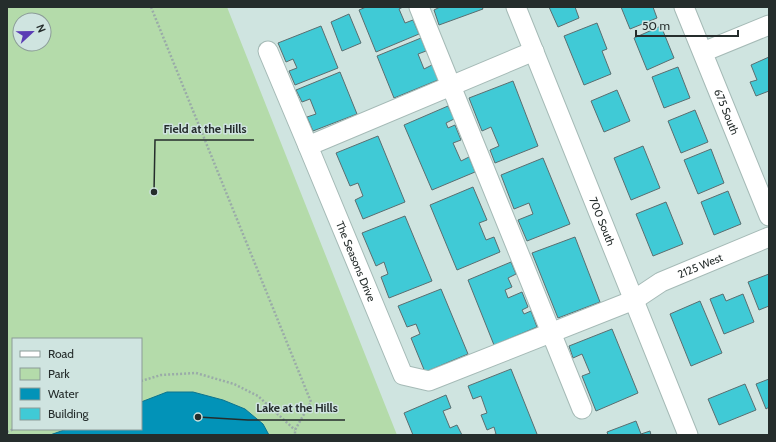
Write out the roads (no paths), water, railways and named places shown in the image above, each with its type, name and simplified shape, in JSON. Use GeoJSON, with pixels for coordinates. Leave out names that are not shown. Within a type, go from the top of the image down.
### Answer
{"type":"FeatureCollection","features":[{"type":"Feature","properties":{"kind":"street"},"geometry":{"type":"LineString","coordinates":[[419,7],[582,409]]}},
{"type":"Feature","properties":{"kind":"street","name":"700 South"},"geometry":{"type":"LineString","coordinates":[[516,7],[688,435]]}},
{"type":"Feature","properties":{"kind":"street","name":"675 South"},"geometry":{"type":"LineString","coordinates":[[684,7],[769,216]]}},
{"type":"Feature","properties":{"kind":"street"},"geometry":{"type":"LineString","coordinates":[[703,52],[769,25]]}},
{"type":"Feature","properties":{"kind":"street"},"geometry":{"type":"LineString","coordinates":[[268,51],[308,146],[534,51]]}},
{"type":"Feature","properties":{"kind":"street","name":"The Seasons Drive"},"geometry":{"type":"LineString","coordinates":[[308,146],[403,375],[429,382],[634,300]]}},
{"type":"Feature","properties":{"kind":"street","name":"2125 West"},"geometry":{"type":"LineString","coordinates":[[634,300],[661,282],[769,238]]}},
{"type":"Feature","properties":{"kind":"water"},"geometry":{"type":"Polygon","coordinates":[[[167,392],[193,392],[223,400],[245,409],[263,424],[269,435],[50,435],[64,430],[142,430],[142,402],[167,392]]]}},
{"type":"Feature","properties":{"kind":"place","name":"Field at the Hills"},"geometry":{"type":"Point","coordinates":[154,192]}},
{"type":"Feature","properties":{"kind":"place","name":"Lake at the Hills"},"geometry":{"type":"Point","coordinates":[198,417]}}]}
